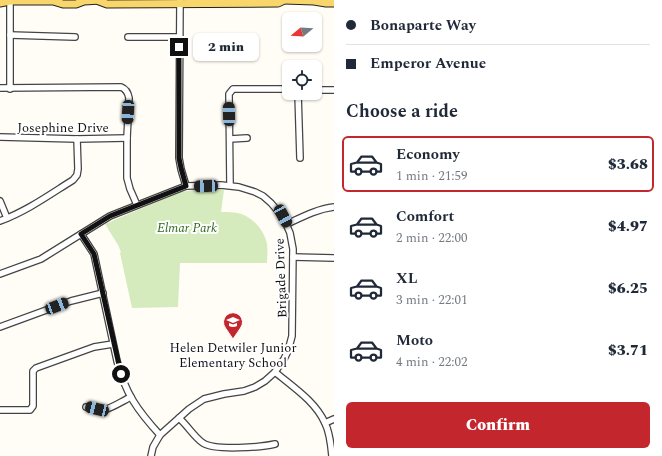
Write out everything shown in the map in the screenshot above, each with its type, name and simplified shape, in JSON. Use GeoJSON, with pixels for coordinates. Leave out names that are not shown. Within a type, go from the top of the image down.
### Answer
{"type":"FeatureCollection","features":[{"type":"Feature","properties":{"kind":"main road"},"geometry":{"type":"LineString","coordinates":[[0,3],[8,0],[54,0],[63,4],[76,4],[83,0],[100,0],[107,4],[179,2],[278,3],[284,0],[315,0],[326,3],[334,3]]}},
{"type":"Feature","properties":{"kind":"street"},"geometry":{"type":"LineString","coordinates":[[8,0],[10,35],[10,88]]}},
{"type":"Feature","properties":{"kind":"street"},"geometry":{"type":"LineString","coordinates":[[179,2],[179,158],[186,186]]}},
{"type":"Feature","properties":{"kind":"street"},"geometry":{"type":"LineString","coordinates":[[10,35],[75,37]]}},
{"type":"Feature","properties":{"kind":"street"},"geometry":{"type":"LineString","coordinates":[[128,37],[179,37]]}},
{"type":"Feature","properties":{"kind":"street"},"geometry":{"type":"LineString","coordinates":[[0,88],[121,87],[126,89],[129,94],[127,178],[137,206]]}},
{"type":"Feature","properties":{"kind":"street"},"geometry":{"type":"LineString","coordinates":[[230,185],[230,94],[233,90],[282,89]]}},
{"type":"Feature","properties":{"kind":"street"},"geometry":{"type":"LineString","coordinates":[[322,90],[334,90]]}},
{"type":"Feature","properties":{"kind":"street"},"geometry":{"type":"LineString","coordinates":[[298,100],[300,158]]}},
{"type":"Feature","properties":{"kind":"street","name":"Josephine Drive"},"geometry":{"type":"LineString","coordinates":[[0,137],[77,139],[127,138]]}},
{"type":"Feature","properties":{"kind":"street"},"geometry":{"type":"LineString","coordinates":[[230,139],[247,138]]}},
{"type":"Feature","properties":{"kind":"street"},"geometry":{"type":"LineString","coordinates":[[0,221],[30,208],[73,180],[77,175],[78,168],[77,139]]}},
{"type":"Feature","properties":{"kind":"street","name":"Brigade Drive"},"geometry":{"type":"LineString","coordinates":[[0,274],[41,259],[110,216],[186,186],[230,185],[248,189],[263,196],[278,210],[290,233],[293,257],[292,336],[288,352],[275,372],[255,387],[244,391],[204,399],[189,409],[160,435],[156,440],[151,456]]}},
{"type":"Feature","properties":{"kind":"street"},"geometry":{"type":"LineString","coordinates":[[0,201],[7,218]]}},
{"type":"Feature","properties":{"kind":"street"},"geometry":{"type":"LineString","coordinates":[[286,224],[314,212],[334,207]]}},
{"type":"Feature","properties":{"kind":"street"},"geometry":{"type":"LineString","coordinates":[[81,234],[94,254],[113,344],[126,388],[148,421],[160,435]]}},
{"type":"Feature","properties":{"kind":"street"},"geometry":{"type":"LineString","coordinates":[[293,257],[334,258]]}},
{"type":"Feature","properties":{"kind":"street"},"geometry":{"type":"LineString","coordinates":[[0,327],[72,301],[103,293]]}},
{"type":"Feature","properties":{"kind":"street"},"geometry":{"type":"LineString","coordinates":[[0,410],[30,410],[33,406],[33,371],[36,368],[94,347],[113,344]]}},
{"type":"Feature","properties":{"kind":"street"},"geometry":{"type":"LineString","coordinates":[[275,372],[312,404],[319,412],[325,423],[330,439],[332,456]]}},
{"type":"Feature","properties":{"kind":"street"},"geometry":{"type":"LineString","coordinates":[[86,407],[103,410],[131,397]]}},
{"type":"Feature","properties":{"kind":"street"},"geometry":{"type":"LineString","coordinates":[[179,418],[205,445],[216,447],[254,447],[275,444]]}},
{"type":"Feature","properties":{"kind":"street"},"geometry":{"type":"LineString","coordinates":[[325,423],[334,419]]}},
{"type":"Feature","properties":{"kind":"green space","name":"Elmar Park"},"geometry":{"type":"Polygon","coordinates":[[[195,190],[224,190],[221,212],[241,214],[256,223],[266,240],[267,263],[180,263],[178,307],[132,308],[121,252],[105,224],[180,192],[195,190]]]}},
{"type":"Feature","properties":{"kind":"place","name":"Helen Detwiler Junior Elementary School"},"geometry":{"type":"Point","coordinates":[233,339]}},
{"type":"Feature","properties":{"kind":"route"},"geometry":{"type":"LineString","coordinates":[[121,374],[113,344],[94,254],[81,234],[110,216],[186,186],[179,158],[179,47]]}}]}
